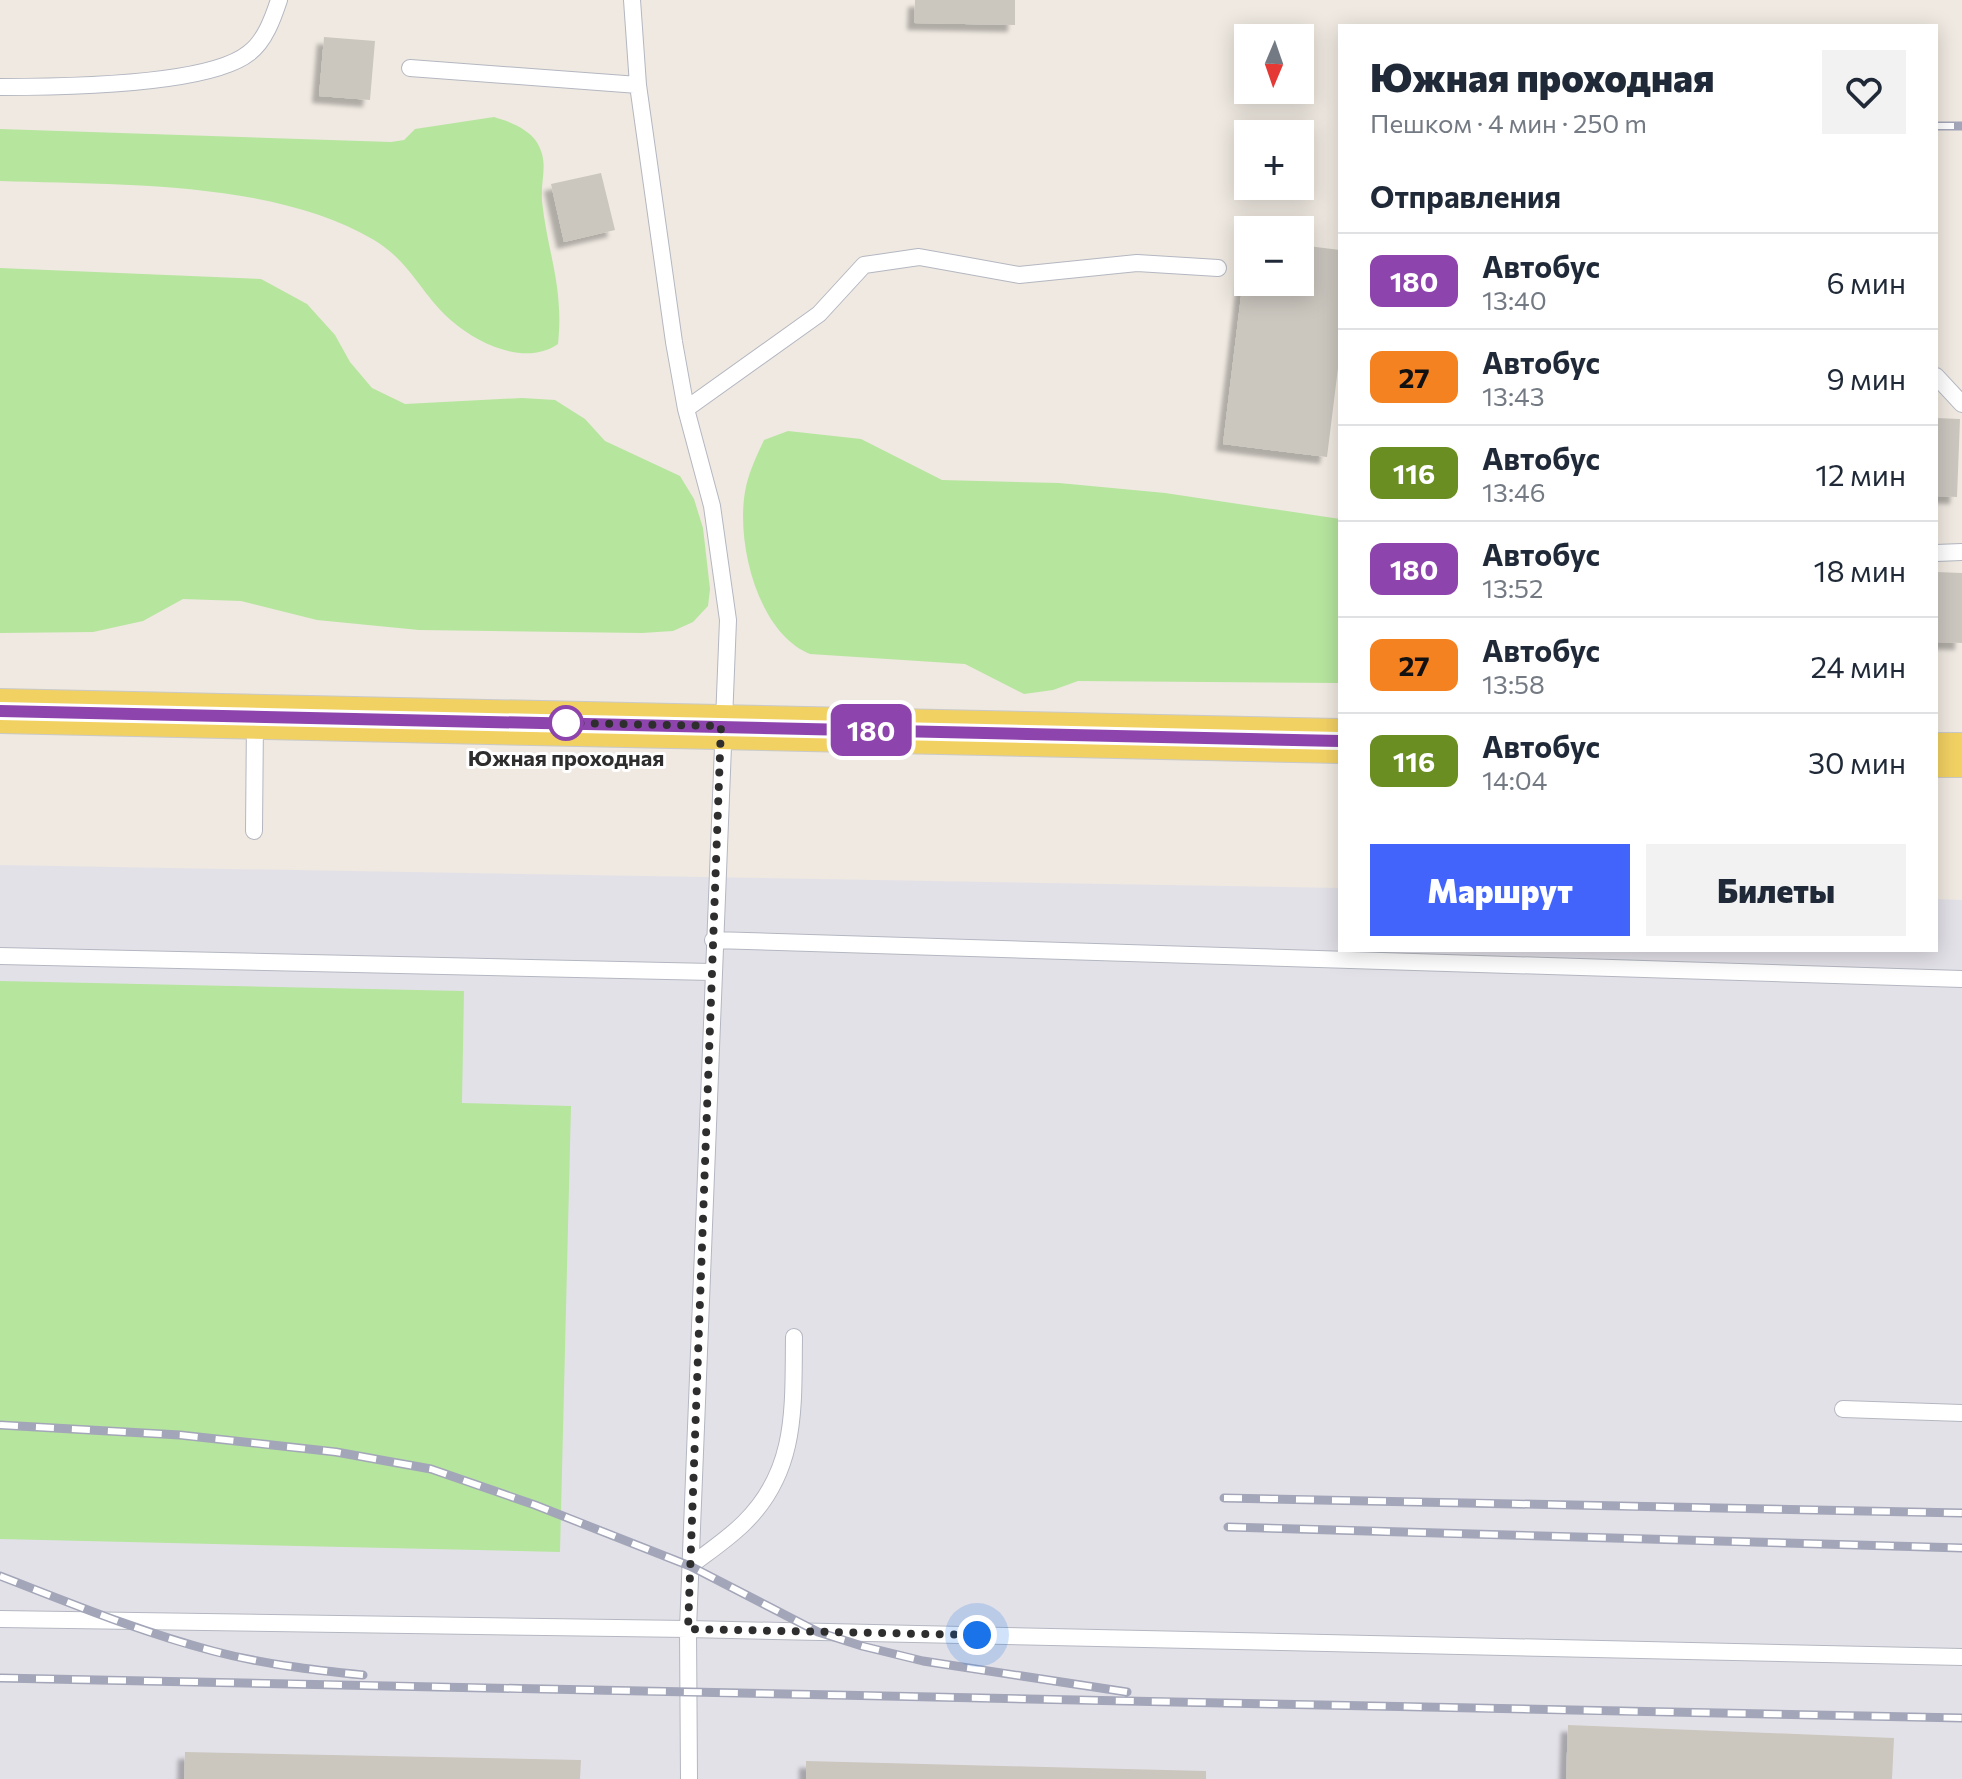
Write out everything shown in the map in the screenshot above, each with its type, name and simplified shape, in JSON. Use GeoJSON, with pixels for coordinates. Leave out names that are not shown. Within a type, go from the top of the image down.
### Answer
{"type":"FeatureCollection","features":[{"type":"Feature","properties":{"kind":"main road"},"geometry":{"type":"LineString","coordinates":[[0,711],[1338,741]]}},
{"type":"Feature","properties":{"kind":"main road"},"geometry":{"type":"LineString","coordinates":[[1938,755],[1962,755]]}},
{"type":"Feature","properties":{"kind":"lane"},"geometry":{"type":"LineString","coordinates":[[0,87],[81,88],[200,72],[249,54],[271,24],[279,0]]}},
{"type":"Feature","properties":{"kind":"lane"},"geometry":{"type":"LineString","coordinates":[[632,0],[638,85],[686,409],[712,506],[728,620],[721,726],[690,1566],[689,1779]]}},
{"type":"Feature","properties":{"kind":"lane"},"geometry":{"type":"LineString","coordinates":[[410,68],[638,85]]}},
{"type":"Feature","properties":{"kind":"lane"},"geometry":{"type":"LineString","coordinates":[[686,409],[819,314],[864,265],[919,257],[1019,275],[1137,263],[1218,268]]}},
{"type":"Feature","properties":{"kind":"lane"},"geometry":{"type":"LineString","coordinates":[[1938,378],[1962,404]]}},
{"type":"Feature","properties":{"kind":"lane"},"geometry":{"type":"LineString","coordinates":[[1938,553],[1962,552]]}},
{"type":"Feature","properties":{"kind":"lane"},"geometry":{"type":"LineString","coordinates":[[254,831],[255,717]]}},
{"type":"Feature","properties":{"kind":"lane"},"geometry":{"type":"LineString","coordinates":[[713,940],[1962,979]]}},
{"type":"Feature","properties":{"kind":"lane"},"geometry":{"type":"LineString","coordinates":[[0,956],[712,972]]}},
{"type":"Feature","properties":{"kind":"lane"},"geometry":{"type":"LineString","coordinates":[[690,1566],[743,1524],[765,1499],[781,1472],[793,1416],[794,1337]]}},
{"type":"Feature","properties":{"kind":"lane"},"geometry":{"type":"LineString","coordinates":[[1843,1409],[1962,1413]]}},
{"type":"Feature","properties":{"kind":"lane"},"geometry":{"type":"LineString","coordinates":[[0,1619],[688,1629],[1962,1657]]}},
{"type":"Feature","properties":{"kind":"shaded area"},"geometry":{"type":"Polygon","coordinates":[[[0,865],[1338,888],[1338,952],[1938,952],[1938,899],[1962,900],[1962,1779],[0,1779],[0,865]]]}},
{"type":"Feature","properties":{"kind":"green space"},"geometry":{"type":"Polygon","coordinates":[[[494,117],[528,132],[543,156],[542,201],[559,305],[558,344],[532,353],[504,350],[464,330],[442,312],[398,258],[374,240],[334,220],[242,196],[192,190],[0,181],[0,129],[391,142],[404,140],[415,129],[494,117]]]}},
{"type":"Feature","properties":{"kind":"green space"},"geometry":{"type":"Polygon","coordinates":[[[0,268],[261,279],[307,304],[335,335],[350,362],[372,388],[405,404],[522,398],[555,400],[585,419],[605,441],[680,476],[694,499],[703,528],[710,589],[708,606],[693,622],[673,631],[642,633],[419,630],[317,620],[241,601],[183,599],[143,621],[93,632],[0,633],[0,268]]]}},
{"type":"Feature","properties":{"kind":"green space"},"geometry":{"type":"Polygon","coordinates":[[[788,431],[861,439],[942,480],[1059,483],[1165,493],[1338,519],[1338,683],[1078,681],[1053,690],[1024,694],[965,664],[810,654],[792,643],[777,627],[764,607],[748,561],[743,513],[745,492],[764,440],[788,431]]]}},
{"type":"Feature","properties":{"kind":"green space"},"geometry":{"type":"Polygon","coordinates":[[[0,981],[464,991],[462,1103],[571,1106],[560,1552],[0,1539],[0,981]]]}},
{"type":"Feature","properties":{"kind":"building"},"geometry":{"type":"Polygon","coordinates":[[[915,0],[1015,0],[1015,25],[914,23],[915,0]]]}},
{"type":"Feature","properties":{"kind":"building"},"geometry":{"type":"Polygon","coordinates":[[[324,37],[375,41],[370,100],[319,96],[324,37]]]}},
{"type":"Feature","properties":{"kind":"building"},"geometry":{"type":"Polygon","coordinates":[[[601,173],[615,230],[564,242],[551,184],[601,173]]]}},
{"type":"Feature","properties":{"kind":"building"},"geometry":{"type":"Polygon","coordinates":[[[1314,247],[1338,250],[1338,368],[1327,457],[1223,444],[1241,296],[1314,296],[1314,247]]]}},
{"type":"Feature","properties":{"kind":"building"},"geometry":{"type":"Polygon","coordinates":[[[1938,418],[1960,419],[1957,497],[1938,496],[1938,418]]]}},
{"type":"Feature","properties":{"kind":"building"},"geometry":{"type":"Polygon","coordinates":[[[1938,572],[1962,573],[1962,643],[1938,642],[1938,572]]]}},
{"type":"Feature","properties":{"kind":"building"},"geometry":{"type":"Polygon","coordinates":[[[1568,1725],[1894,1738],[1892,1779],[1566,1779],[1568,1725]]]}},
{"type":"Feature","properties":{"kind":"building"},"geometry":{"type":"Polygon","coordinates":[[[185,1752],[581,1760],[580,1779],[184,1779],[185,1752]]]}},
{"type":"Feature","properties":{"kind":"building"},"geometry":{"type":"Polygon","coordinates":[[[806,1761],[1206,1771],[1206,1779],[806,1779],[806,1761]]]}},
{"type":"Feature","properties":{"kind":"railway"},"geometry":{"type":"LineString","coordinates":[[1938,126],[1962,126]]}},
{"type":"Feature","properties":{"kind":"railway"},"geometry":{"type":"LineString","coordinates":[[0,1425],[180,1435],[336,1452],[431,1469],[535,1505],[690,1566],[818,1632],[923,1661],[1127,1692]]}},
{"type":"Feature","properties":{"kind":"railway"},"geometry":{"type":"LineString","coordinates":[[1224,1498],[1962,1513]]}},
{"type":"Feature","properties":{"kind":"railway"},"geometry":{"type":"LineString","coordinates":[[1228,1527],[1962,1548]]}},
{"type":"Feature","properties":{"kind":"railway"},"geometry":{"type":"LineString","coordinates":[[0,1576],[132,1626],[213,1651],[250,1660],[363,1675]]}},
{"type":"Feature","properties":{"kind":"railway"},"geometry":{"type":"LineString","coordinates":[[0,1678],[1962,1718]]}},
{"type":"Feature","properties":{"kind":"bus line","name":"180"},"geometry":{"type":"LineString","coordinates":[[0,711],[1338,741]]}},
{"type":"Feature","properties":{"kind":"place","name":"Южная проходная"},"geometry":{"type":"Point","coordinates":[566,723]}},
{"type":"Feature","properties":{"kind":"route"},"geometry":{"type":"LineString","coordinates":[[566,723],[721,726],[688,1629],[977,1635]]}}]}
